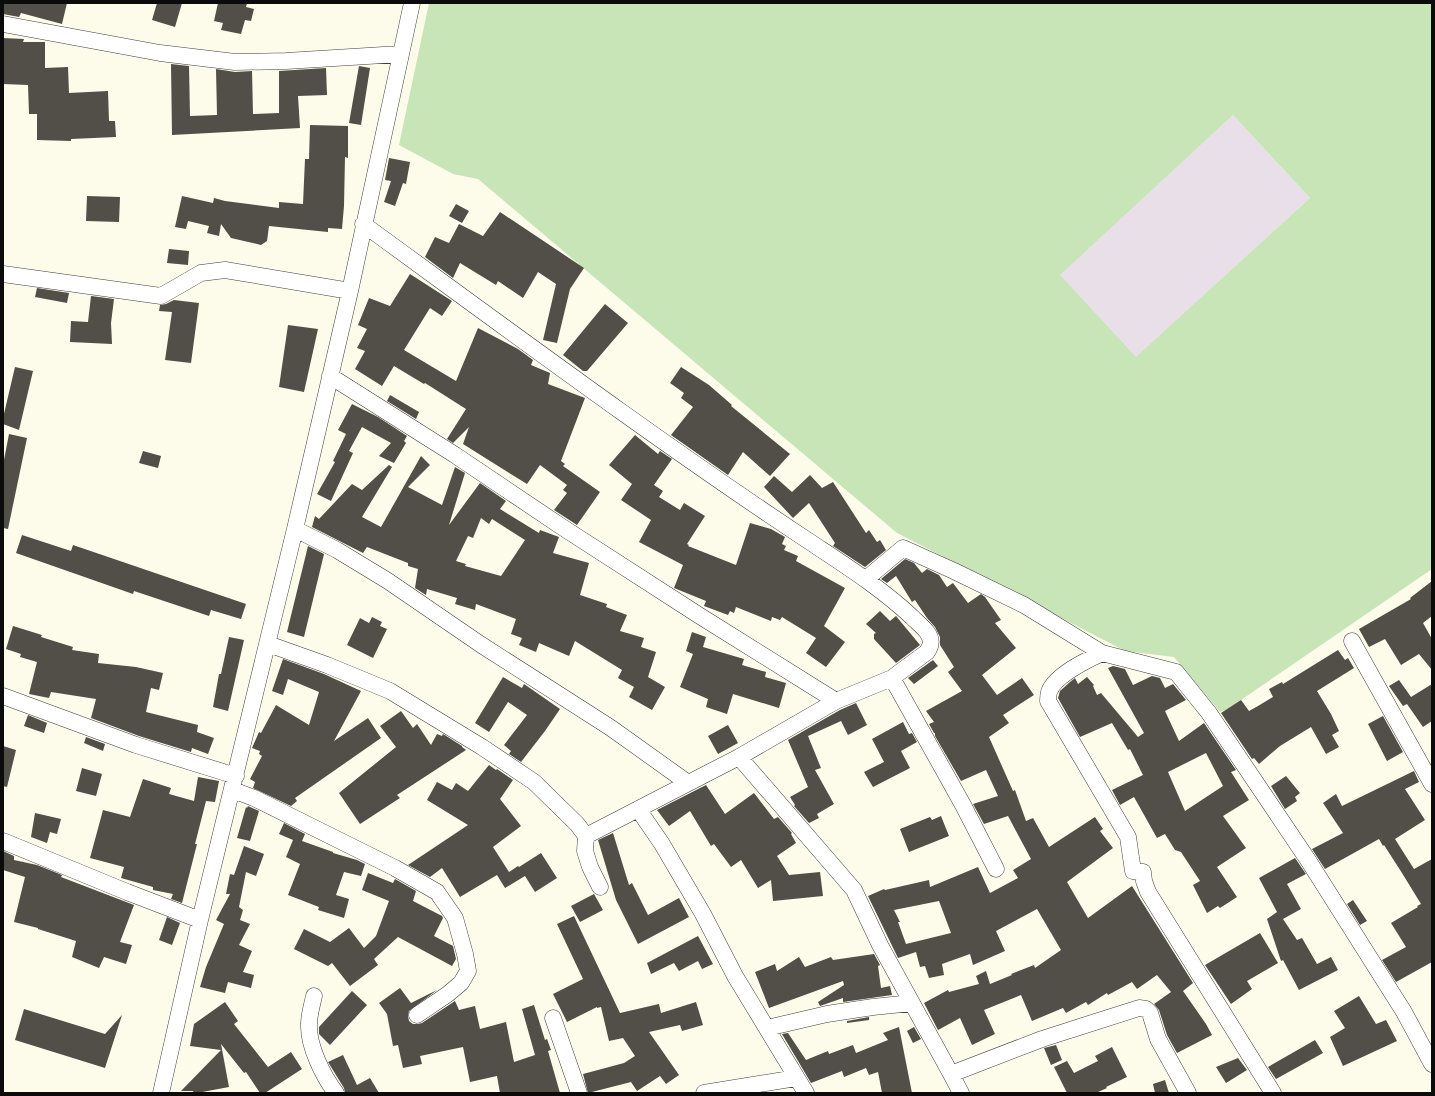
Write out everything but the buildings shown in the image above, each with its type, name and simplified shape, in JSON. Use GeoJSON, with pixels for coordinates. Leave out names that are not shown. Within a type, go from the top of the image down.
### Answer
{"type":"FeatureCollection","features":[{"type":"Feature","properties":{"kind":"street"},"geometry":{"type":"LineString","coordinates":[[161,1093],[200,920],[295,529],[350,290],[363,224],[412,3]]}},
{"type":"Feature","properties":{"kind":"street"},"geometry":{"type":"LineString","coordinates":[[3,24],[160,53],[235,62],[286,61],[400,54]]}},
{"type":"Feature","properties":{"kind":"street"},"geometry":{"type":"LineString","coordinates":[[363,224],[647,430],[783,524],[866,579],[903,609],[927,632],[931,641],[931,646],[927,652],[892,678],[836,701],[739,757],[586,836]]}},
{"type":"Feature","properties":{"kind":"street"},"geometry":{"type":"LineString","coordinates":[[3,274],[161,296],[201,273],[225,270],[350,290]]}},
{"type":"Feature","properties":{"kind":"street"},"geometry":{"type":"LineString","coordinates":[[330,376],[455,455],[562,527],[694,612],[836,701]]}},
{"type":"Feature","properties":{"kind":"street"},"geometry":{"type":"LineString","coordinates":[[295,529],[337,550],[388,581],[480,644],[611,728],[688,782]]}},
{"type":"Feature","properties":{"kind":"street"},"geometry":{"type":"LineString","coordinates":[[866,579],[903,548],[1024,605],[1102,653],[1176,672],[1209,713],[1308,860],[1404,1012],[1432,1064]]}},
{"type":"Feature","properties":{"kind":"street"},"geometry":{"type":"LineString","coordinates":[[1352,641],[1432,784]]}},
{"type":"Feature","properties":{"kind":"street"},"geometry":{"type":"LineString","coordinates":[[268,644],[327,665],[390,691],[482,747],[534,782],[577,824],[586,836],[585,851],[590,868],[600,887]]}},
{"type":"Feature","properties":{"kind":"street"},"geometry":{"type":"LineString","coordinates":[[1102,653],[1085,661],[1062,676],[1052,686],[1049,692],[1048,701],[1128,836],[1134,871],[1143,872],[1144,881],[1148,892],[1273,1093]]}},
{"type":"Feature","properties":{"kind":"street"},"geometry":{"type":"LineString","coordinates":[[892,678],[963,805],[996,869]]}},
{"type":"Feature","properties":{"kind":"street"},"geometry":{"type":"LineString","coordinates":[[3,696],[234,783],[267,805],[395,868],[437,892],[455,918],[465,954],[468,972],[461,983],[418,1015]]}},
{"type":"Feature","properties":{"kind":"street"},"geometry":{"type":"LineString","coordinates":[[739,757],[854,890],[880,945],[952,1074],[961,1093]]}},
{"type":"Feature","properties":{"kind":"street"},"geometry":{"type":"LineString","coordinates":[[638,809],[666,850],[703,914],[735,976],[806,1093]]}},
{"type":"Feature","properties":{"kind":"street"},"geometry":{"type":"LineString","coordinates":[[3,841],[200,920]]}},
{"type":"Feature","properties":{"kind":"street"},"geometry":{"type":"LineString","coordinates":[[314,996],[309,1024],[310,1038],[316,1058],[328,1083],[336,1093]]}},
{"type":"Feature","properties":{"kind":"street"},"geometry":{"type":"LineString","coordinates":[[767,1028],[827,1014],[912,1003]]}},
{"type":"Feature","properties":{"kind":"street"},"geometry":{"type":"LineString","coordinates":[[952,1074],[1042,1040],[1139,1008],[1146,1009],[1150,1013],[1158,1039],[1188,1093]]}},
{"type":"Feature","properties":{"kind":"street"},"geometry":{"type":"LineString","coordinates":[[553,1018],[579,1093]]}},
{"type":"Feature","properties":{"kind":"street"},"geometry":{"type":"LineString","coordinates":[[704,1093],[796,1078]]}},
{"type":"Feature","properties":{"kind":"shaded area"},"geometry":{"type":"Polygon","coordinates":[[[1233,115],[1310,198],[1136,358],[1059,275],[1233,115]]]}},
{"type":"Feature","properties":{"kind":"green space"},"geometry":{"type":"Polygon","coordinates":[[[429,3],[1432,3],[1432,569],[1241,700],[1226,710],[1220,712],[1174,657],[1125,651],[897,533],[478,179],[453,174],[399,145],[429,3]],[[1233,115],[1060,275],[1136,357],[1310,198],[1233,115]]]}}]}
